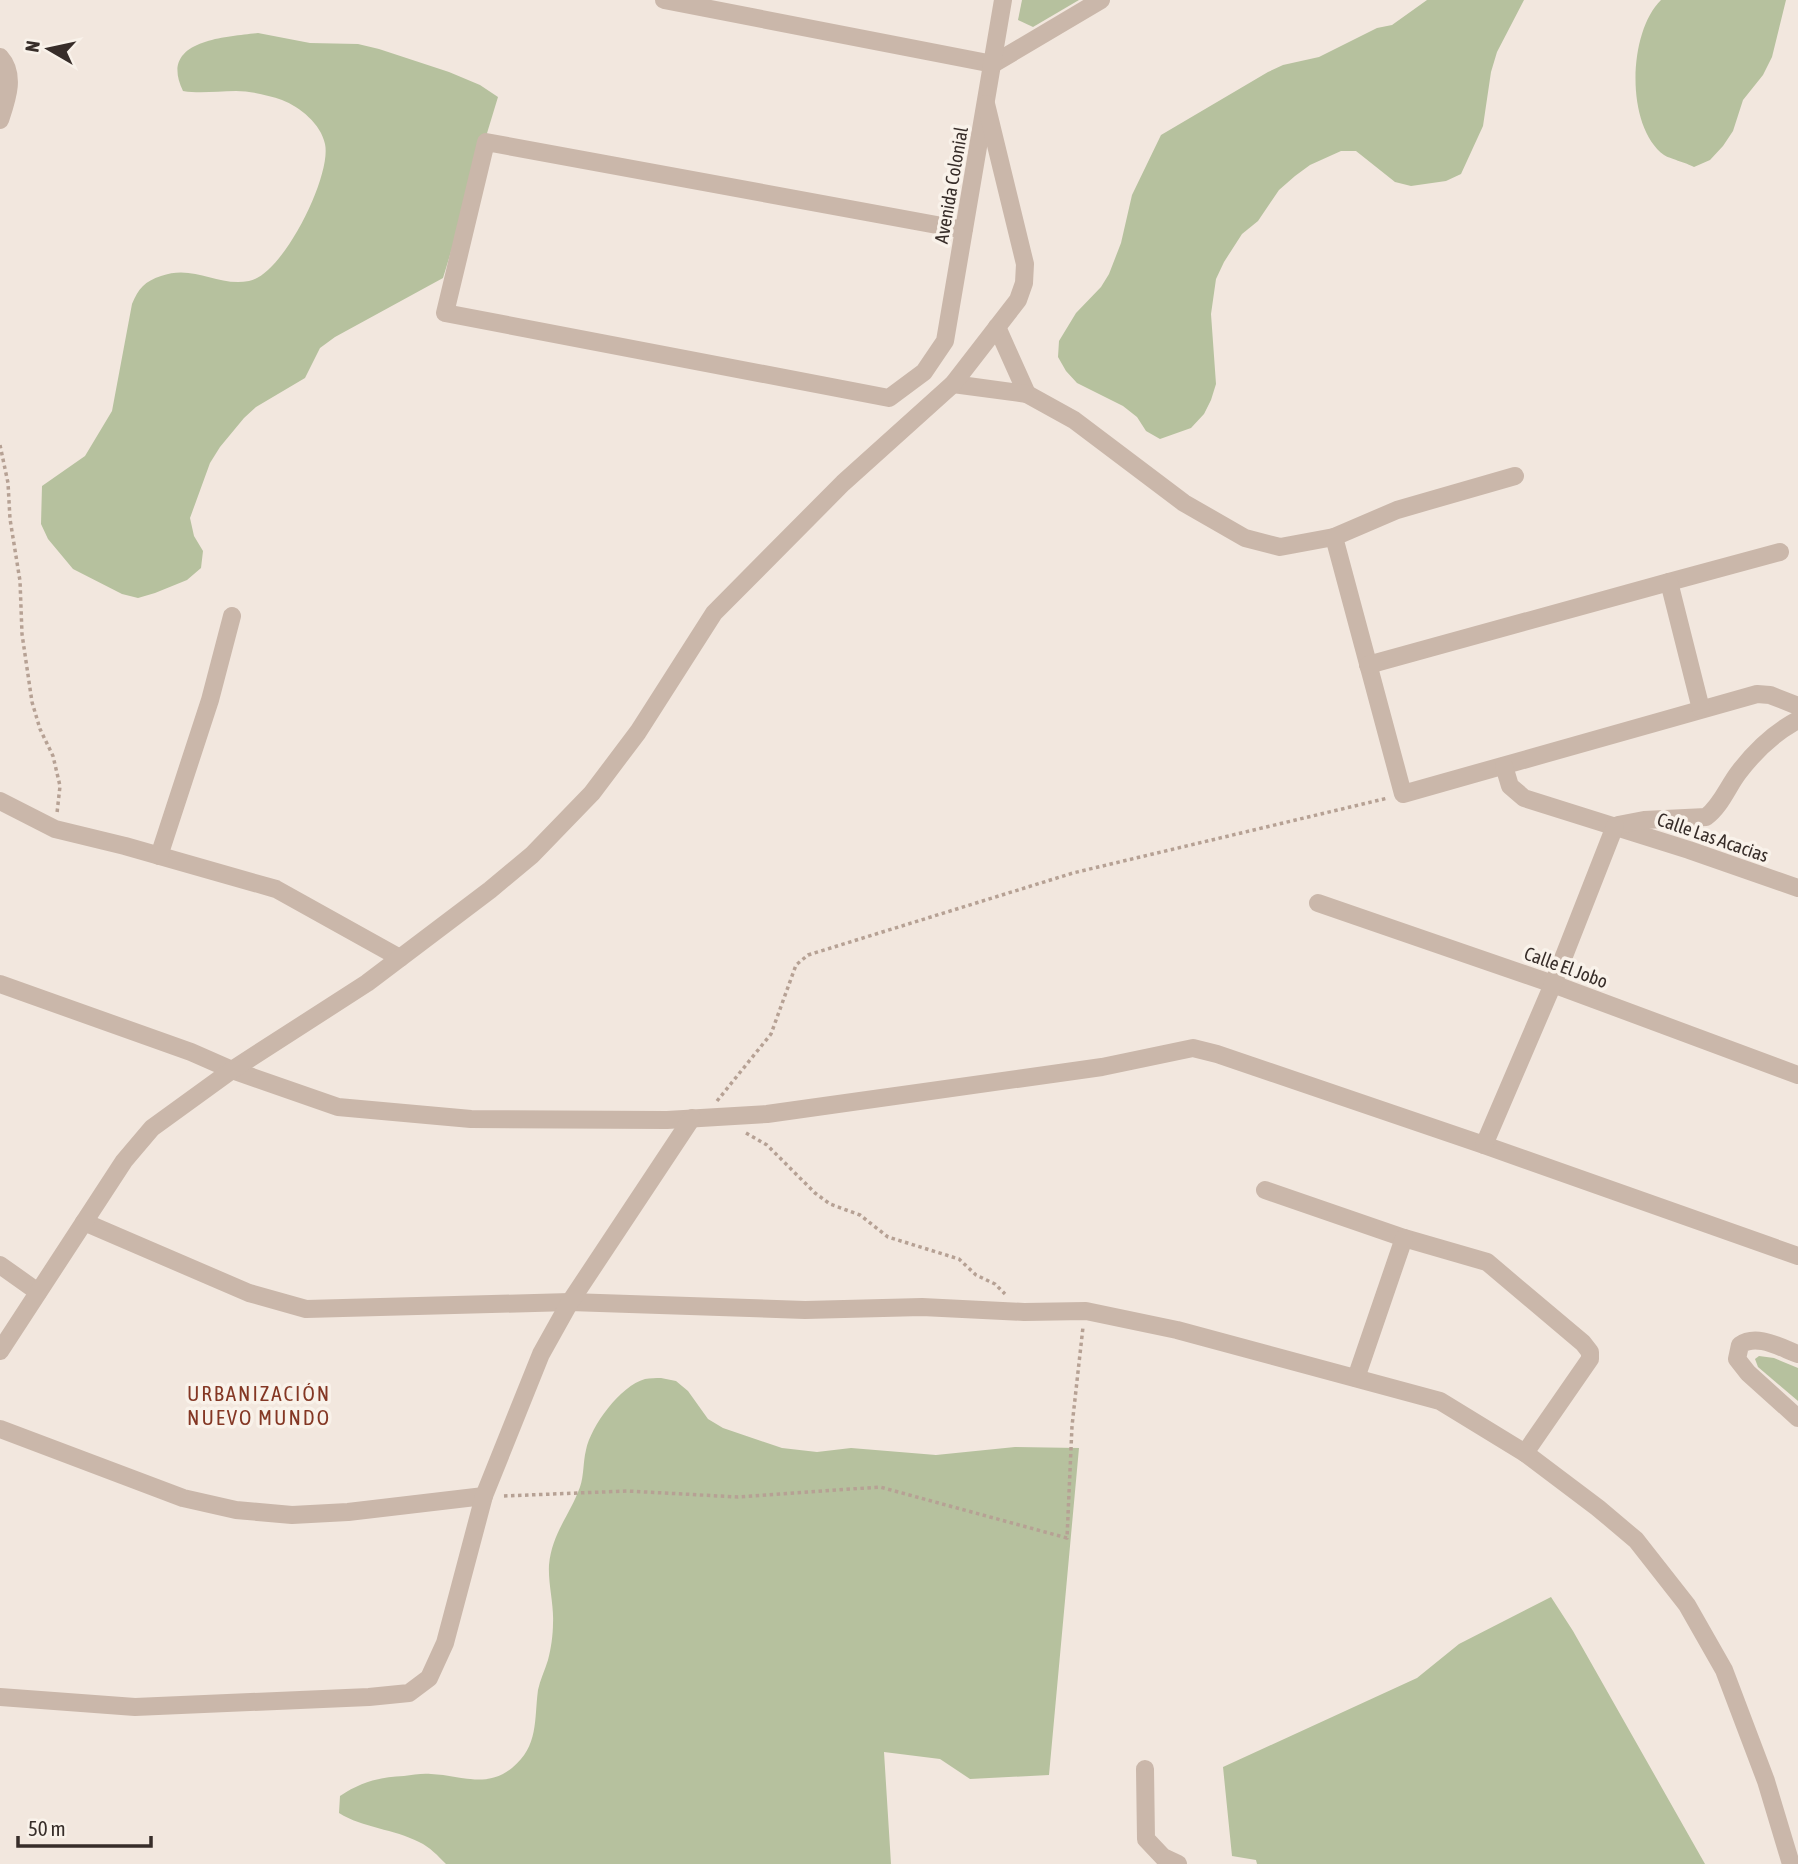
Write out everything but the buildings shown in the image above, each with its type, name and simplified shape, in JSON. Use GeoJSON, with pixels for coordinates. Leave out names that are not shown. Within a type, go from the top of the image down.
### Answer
{"type":"FeatureCollection","features":[{"type":"Feature","properties":{"kind":"street"},"geometry":{"type":"LineString","coordinates":[[664,0],[993,64],[1101,0]]}},
{"type":"Feature","properties":{"kind":"street","name":"Avenida Colonial"},"geometry":{"type":"LineString","coordinates":[[964,230],[486,142],[445,313],[888,398],[925,372],[944,341],[964,230],[993,64],[1003,0]]}},
{"type":"Feature","properties":{"kind":"street"},"geometry":{"type":"LineString","coordinates":[[0,57],[8,71],[9,94],[0,120]]}},
{"type":"Feature","properties":{"kind":"street"},"geometry":{"type":"LineString","coordinates":[[0,1351],[124,1161],[152,1128],[232,1070],[367,982],[532,855],[600,783],[638,732],[714,614],[843,483],[953,384],[1018,300],[1024,283],[1025,264],[986,104]]}},
{"type":"Feature","properties":{"kind":"street"},"geometry":{"type":"LineString","coordinates":[[997,327],[1027,394]]}},
{"type":"Feature","properties":{"kind":"street"},"geometry":{"type":"LineString","coordinates":[[953,384],[1027,394],[1074,420],[1184,503],[1245,538],[1280,547],[1334,537],[1397,510],[1515,476]]}},
{"type":"Feature","properties":{"kind":"street"},"geometry":{"type":"LineString","coordinates":[[1334,537],[1403,794],[1757,694],[1770,695],[1798,706]]}},
{"type":"Feature","properties":{"kind":"street"},"geometry":{"type":"LineString","coordinates":[[1368,665],[1780,552]]}},
{"type":"Feature","properties":{"kind":"street"},"geometry":{"type":"LineString","coordinates":[[1669,582],[1701,709]]}},
{"type":"Feature","properties":{"kind":"street"},"geometry":{"type":"LineString","coordinates":[[159,856],[210,699],[232,616]]}},
{"type":"Feature","properties":{"kind":"street"},"geometry":{"type":"LineString","coordinates":[[1484,1145],[1553,984],[1615,826],[1644,820],[1706,817],[1713,812],[1738,772],[1763,744],[1798,720]]}},
{"type":"Feature","properties":{"kind":"street","name":"Calle Las Acacias"},"geometry":{"type":"LineString","coordinates":[[1504,766],[1510,786],[1524,798],[1798,888]]}},
{"type":"Feature","properties":{"kind":"street"},"geometry":{"type":"LineString","coordinates":[[0,801],[55,829],[276,889],[400,958]]}},
{"type":"Feature","properties":{"kind":"street","name":"Calle El Jobo"},"geometry":{"type":"LineString","coordinates":[[1318,904],[1553,984],[1798,1075]]}},
{"type":"Feature","properties":{"kind":"street"},"geometry":{"type":"LineString","coordinates":[[0,984],[338,1107],[471,1119],[667,1120],[767,1114],[1102,1068],[1193,1048],[1484,1145],[1798,1256]]}},
{"type":"Feature","properties":{"kind":"street"},"geometry":{"type":"LineString","coordinates":[[0,1697],[135,1707],[369,1697],[409,1693],[429,1678],[444,1643],[484,1496],[541,1354],[570,1302],[697,1117]]}},
{"type":"Feature","properties":{"kind":"street"},"geometry":{"type":"LineString","coordinates":[[1265,1190],[1404,1238],[1487,1262],[1583,1343],[1590,1352],[1587,1365],[1525,1453]]}},
{"type":"Feature","properties":{"kind":"street"},"geometry":{"type":"LineString","coordinates":[[84,1222],[248,1293],[306,1309],[570,1302],[805,1310],[922,1307],[1024,1312],[1086,1311],[1177,1330],[1440,1401],[1525,1453],[1598,1508],[1636,1540],[1687,1605],[1724,1670],[1766,1781],[1791,1864]]}},
{"type":"Feature","properties":{"kind":"street"},"geometry":{"type":"LineString","coordinates":[[1356,1378],[1404,1238]]}},
{"type":"Feature","properties":{"kind":"street"},"geometry":{"type":"LineString","coordinates":[[0,1265],[38,1292]]}},
{"type":"Feature","properties":{"kind":"street"},"geometry":{"type":"LineString","coordinates":[[1798,1354],[1762,1341],[1747,1340],[1740,1345],[1737,1359],[1748,1373],[1798,1418]]}},
{"type":"Feature","properties":{"kind":"street"},"geometry":{"type":"LineString","coordinates":[[0,1429],[183,1498],[236,1510],[292,1515],[348,1512],[484,1496]]}},
{"type":"Feature","properties":{"kind":"street"},"geometry":{"type":"LineString","coordinates":[[1145,1769],[1146,1839],[1163,1857],[1178,1864]]}},
{"type":"Feature","properties":{"kind":"path"},"geometry":{"type":"LineString","coordinates":[[0,445],[8,483],[10,519],[20,580],[22,634],[32,702],[40,729],[54,756],[60,786],[55,829]]}},
{"type":"Feature","properties":{"kind":"path"},"geometry":{"type":"LineString","coordinates":[[697,1117],[771,1034],[796,965],[808,955],[1073,873],[1403,794]]}},
{"type":"Feature","properties":{"kind":"path"},"geometry":{"type":"LineString","coordinates":[[741,1130],[767,1145],[830,1204],[860,1215],[888,1237],[959,1259],[976,1275],[995,1284],[1024,1312]]}},
{"type":"Feature","properties":{"kind":"path"},"geometry":{"type":"LineString","coordinates":[[484,1496],[627,1491],[738,1497],[880,1487],[1067,1538],[1073,1413],[1079,1349],[1086,1311]]}},
{"type":"Feature","properties":{"kind":"green space"},"geometry":{"type":"Polygon","coordinates":[[[1022,0],[1079,0],[1033,27],[1018,20],[1022,0]]]}},
{"type":"Feature","properties":{"kind":"green space"},"geometry":{"type":"Polygon","coordinates":[[[1427,0],[1524,0],[1497,52],[1491,72],[1483,126],[1461,174],[1446,181],[1411,186],[1395,182],[1356,151],[1341,151],[1310,165],[1279,190],[1258,221],[1242,234],[1216,279],[1211,314],[1216,384],[1204,414],[1191,428],[1160,439],[1146,431],[1137,417],[1123,406],[1077,383],[1058,357],[1059,341],[1076,313],[1101,287],[1109,274],[1121,243],[1132,195],[1161,135],[1268,72],[1283,65],[1319,57],[1377,28],[1392,25],[1427,0]]]}},
{"type":"Feature","properties":{"kind":"green space"},"geometry":{"type":"Polygon","coordinates":[[[1661,0],[1786,0],[1772,57],[1763,75],[1743,100],[1733,131],[1710,160],[1694,167],[1664,155],[1651,141],[1642,123],[1637,102],[1637,55],[1650,15],[1661,0]]]}},
{"type":"Feature","properties":{"kind":"green space"},"geometry":{"type":"Polygon","coordinates":[[[258,33],[310,43],[358,44],[379,49],[449,72],[480,85],[498,97],[443,278],[335,337],[320,348],[305,378],[256,407],[244,418],[210,463],[190,518],[194,536],[203,551],[201,568],[187,580],[138,598],[122,594],[73,569],[48,539],[41,524],[42,486],[85,456],[112,411],[132,304],[143,286],[155,278],[173,273],[237,282],[249,281],[262,275],[290,243],[313,199],[321,178],[325,144],[314,123],[302,112],[289,103],[265,95],[241,91],[183,91],[178,74],[179,61],[187,51],[198,44],[213,40],[258,33]]]}},
{"type":"Feature","properties":{"kind":"green space"},"geometry":{"type":"Polygon","coordinates":[[[1759,1356],[1774,1358],[1798,1368],[1798,1401],[1758,1367],[1755,1359],[1759,1356]]]}},
{"type":"Feature","properties":{"kind":"green space"},"geometry":{"type":"Polygon","coordinates":[[[645,1379],[676,1381],[688,1391],[708,1419],[723,1428],[782,1448],[817,1452],[851,1448],[936,1455],[1015,1447],[1079,1448],[1049,1775],[970,1779],[940,1759],[884,1752],[891,1864],[446,1864],[419,1842],[339,1813],[340,1796],[370,1781],[424,1774],[473,1779],[493,1778],[521,1760],[534,1732],[538,1690],[552,1642],[553,1616],[549,1572],[551,1554],[557,1534],[580,1487],[589,1440],[608,1408],[626,1390],[645,1379]]]}},
{"type":"Feature","properties":{"kind":"green space"},"geometry":{"type":"Polygon","coordinates":[[[1551,1597],[1705,1864],[1257,1864],[1256,1860],[1232,1856],[1223,1767],[1417,1678],[1459,1644],[1551,1597]]]}},
{"type":"Feature","properties":{"kind":"district","name":"URBANIZACIÓN NUEVO MUNDO"},"geometry":{"type":"Point","coordinates":[259,1406]}}]}
